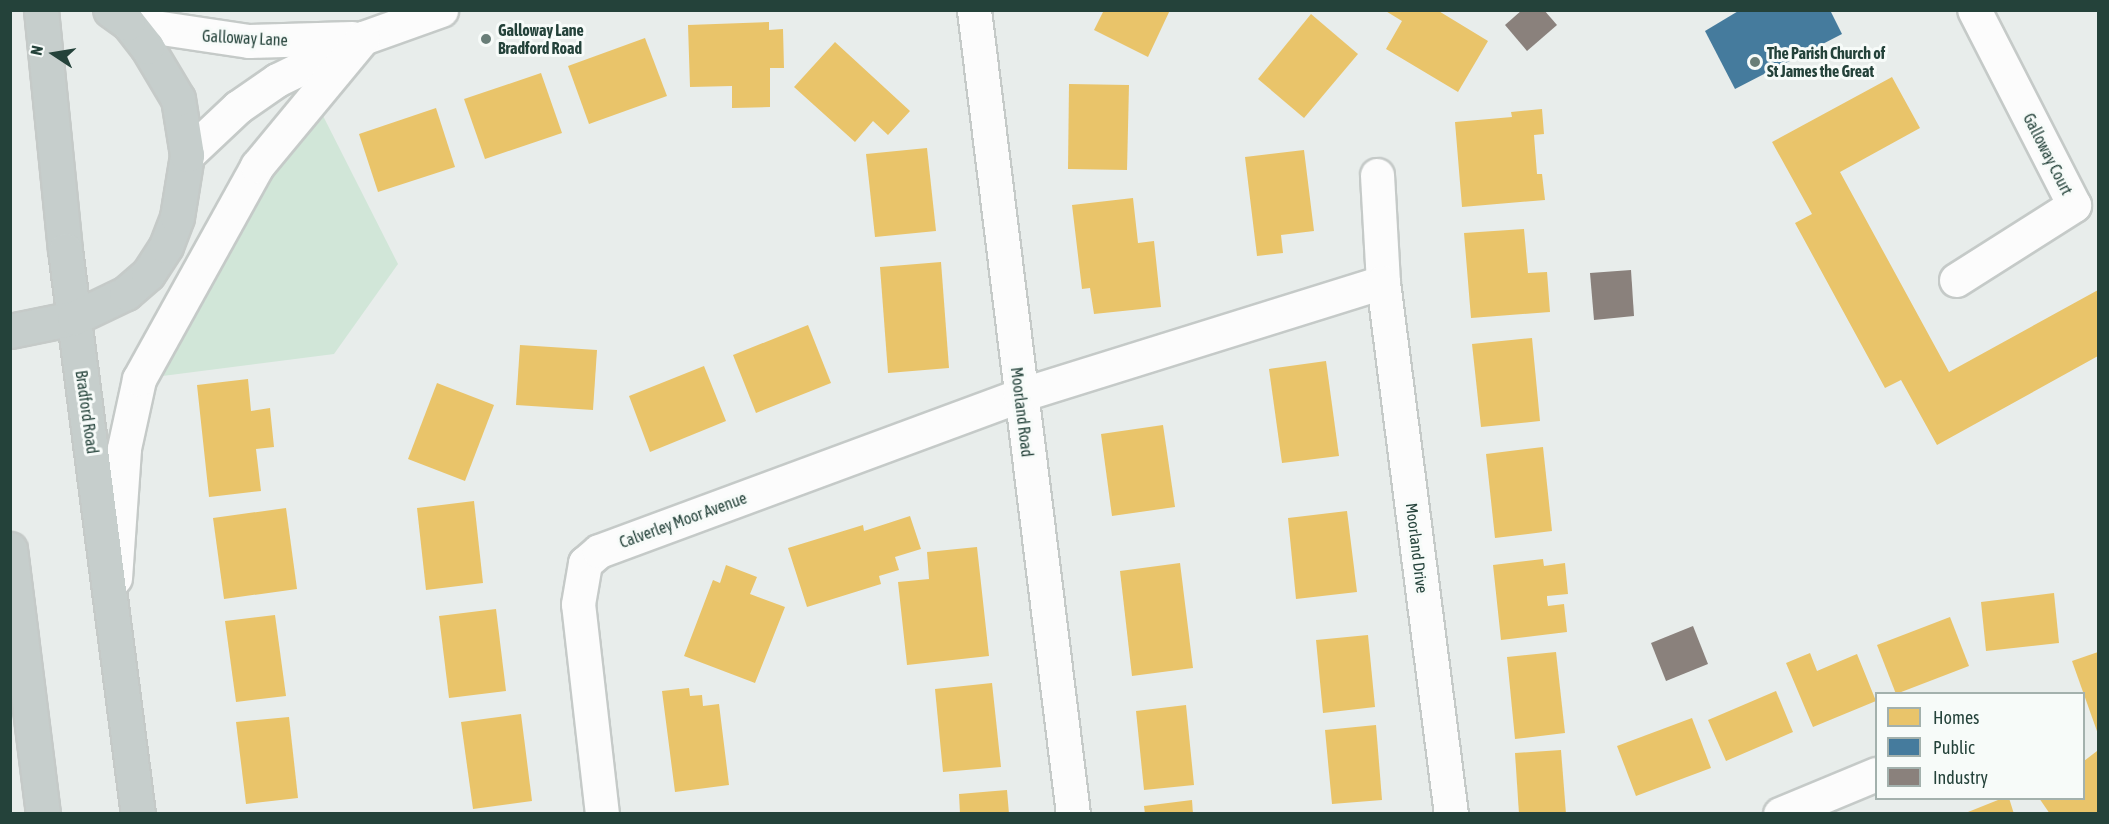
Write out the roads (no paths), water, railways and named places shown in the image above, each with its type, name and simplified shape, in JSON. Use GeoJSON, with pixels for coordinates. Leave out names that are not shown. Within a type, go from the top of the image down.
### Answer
{"type":"FeatureCollection","features":[{"type":"Feature","properties":{"kind":"highway","name":"Bradford Road"},"geometry":{"type":"LineString","coordinates":[[41,10],[74,318],[138,813]]}},
{"type":"Feature","properties":{"kind":"highway"},"geometry":{"type":"LineString","coordinates":[[10,331],[74,318],[100,309],[148,274],[166,246],[177,216],[187,155],[178,99],[164,71],[119,17]]}},
{"type":"Feature","properties":{"kind":"highway"},"geometry":{"type":"LineString","coordinates":[[10,549],[43,813]]}},
{"type":"Feature","properties":{"kind":"street","name":"Galloway Lane"},"geometry":{"type":"LineString","coordinates":[[187,155],[238,108],[277,80],[363,38],[441,10]]}},
{"type":"Feature","properties":{"kind":"street","name":"Moorland Road"},"geometry":{"type":"LineString","coordinates":[[974,10],[1073,813]]}},
{"type":"Feature","properties":{"kind":"street","name":"Galloway Court"},"geometry":{"type":"LineString","coordinates":[[1956,280],[2074,205],[1974,10]]}},
{"type":"Feature","properties":{"kind":"street","name":"Galloway Lane"},"geometry":{"type":"LineString","coordinates":[[119,17],[249,42],[363,38]]}},
{"type":"Feature","properties":{"kind":"street"},"geometry":{"type":"LineString","coordinates":[[113,614],[124,448],[139,379],[257,166],[363,38]]}},
{"type":"Feature","properties":{"kind":"street","name":"Moorland Drive"},"geometry":{"type":"LineString","coordinates":[[1377,175],[1383,282],[1451,813]]}},
{"type":"Feature","properties":{"kind":"street"},"geometry":{"type":"LineString","coordinates":[[1020,395],[1383,282]]}},
{"type":"Feature","properties":{"kind":"street","name":"Calverley Moor Avenue"},"geometry":{"type":"LineString","coordinates":[[602,813],[578,604],[585,563],[599,551],[1020,395]]}},
{"type":"Feature","properties":{"kind":"street"},"geometry":{"type":"LineString","coordinates":[[1780,813],[1875,774]]}},
{"type":"Feature","properties":{"kind":"place","name":"Galloway Lane Bradford Road"},"geometry":{"type":"Point","coordinates":[486,39]}},
{"type":"Feature","properties":{"kind":"place","name":"The Parish Church of St James the Great"},"geometry":{"type":"Point","coordinates":[1755,62]}}]}
